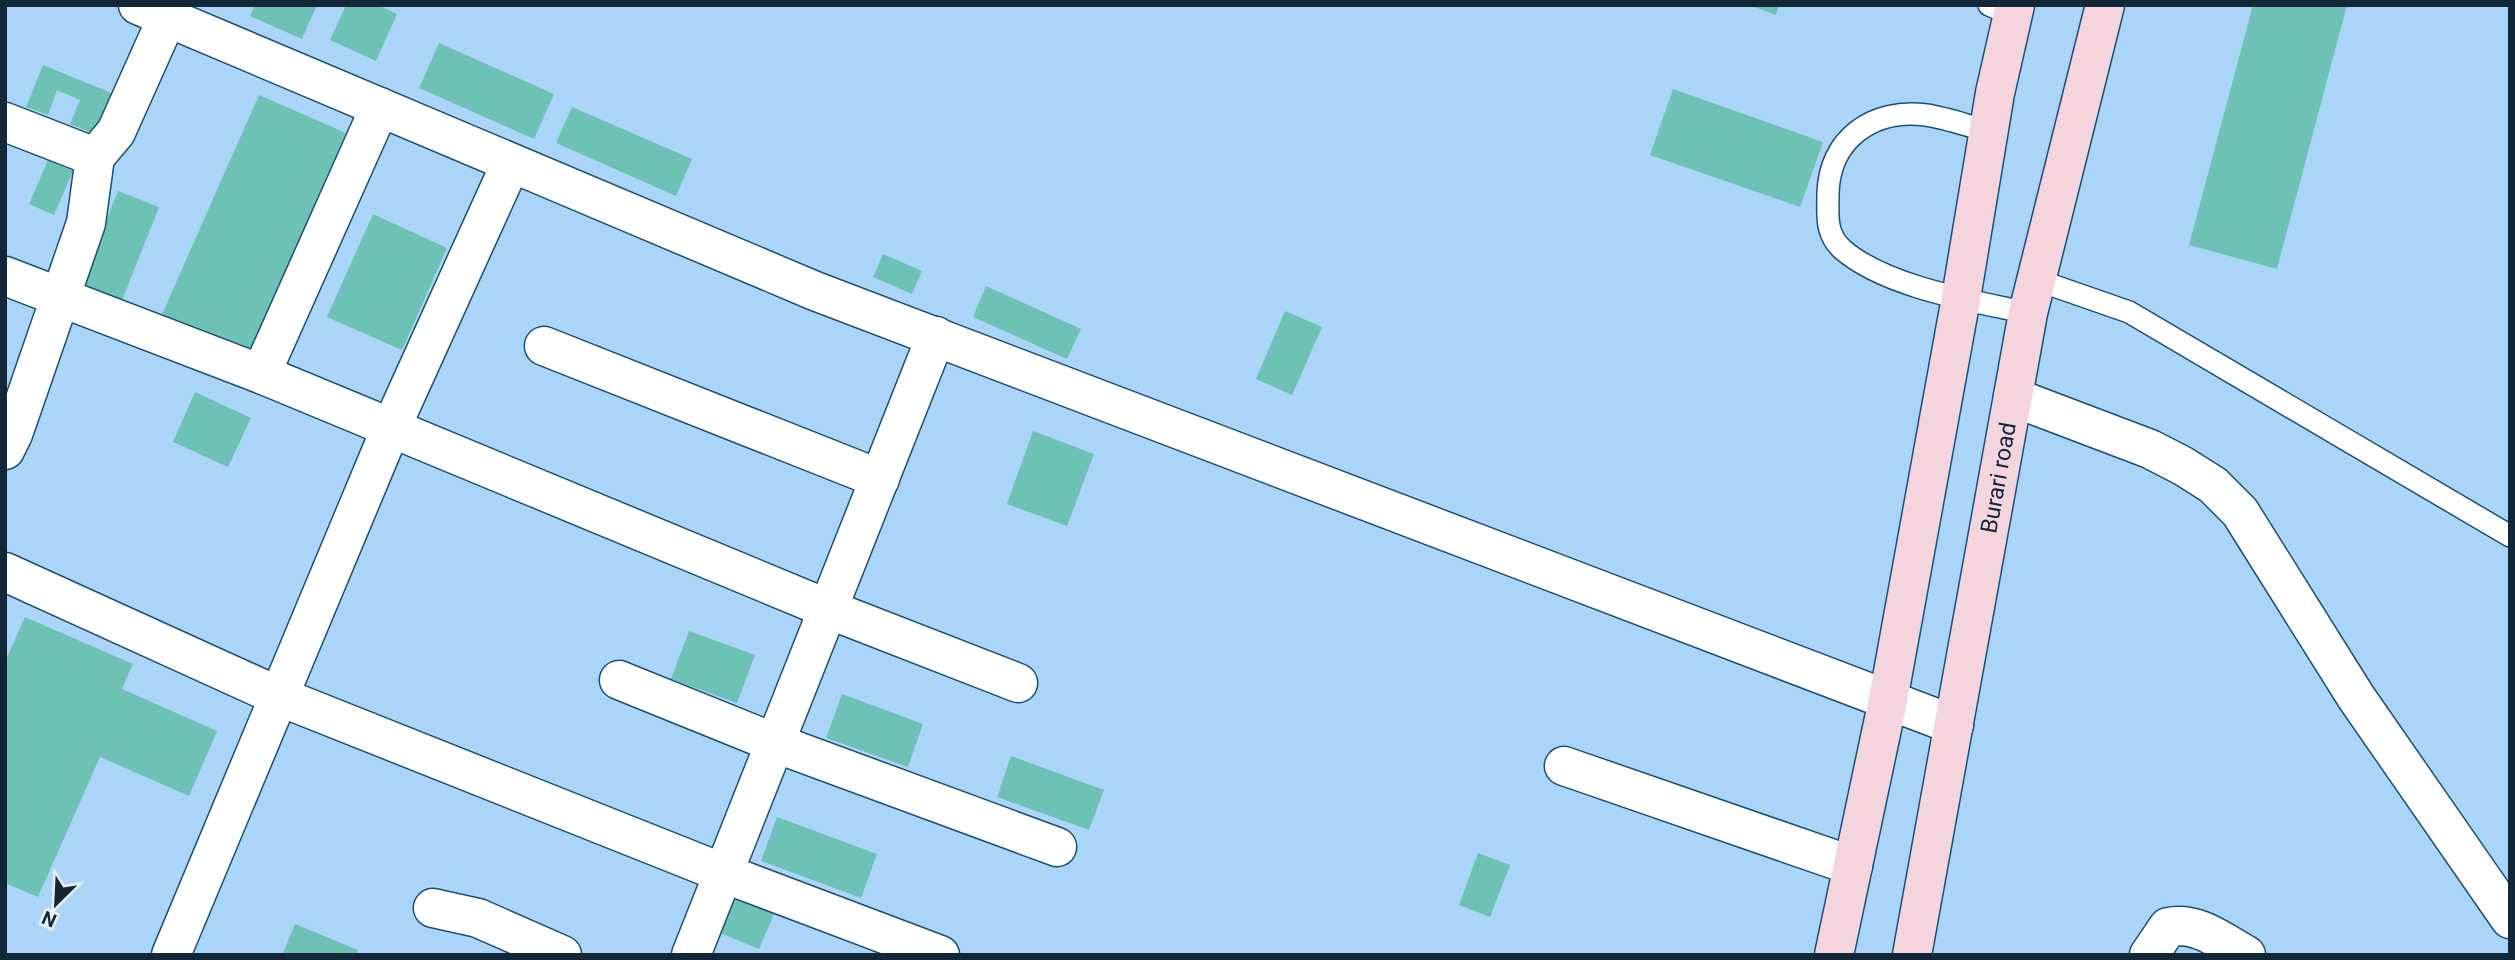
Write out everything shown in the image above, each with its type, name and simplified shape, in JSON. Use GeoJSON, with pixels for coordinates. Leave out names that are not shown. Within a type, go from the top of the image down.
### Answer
{"type":"FeatureCollection","features":[{"type":"Feature","properties":{"kind":"main road","name":"Burari road"},"geometry":{"type":"LineString","coordinates":[[1912,955],[2033,296],[2105,5]]}},
{"type":"Feature","properties":{"kind":"main road"},"geometry":{"type":"LineString","coordinates":[[1834,955],[1888,700],[1961,298],[2006,9]]}},
{"type":"Feature","properties":{"kind":"street"},"geometry":{"type":"LineString","coordinates":[[5,450],[13,434],[86,223],[95,157],[116,132],[153,11],[815,291],[1954,726]]}},
{"type":"Feature","properties":{"kind":"street"},"geometry":{"type":"LineString","coordinates":[[261,374],[380,107]]}},
{"type":"Feature","properties":{"kind":"street"},"geometry":{"type":"LineString","coordinates":[[5,122],[95,157]]}},
{"type":"Feature","properties":{"kind":"street"},"geometry":{"type":"LineString","coordinates":[[171,955],[391,428],[511,163]]}},
{"type":"Feature","properties":{"kind":"street"},"geometry":{"type":"LineString","coordinates":[[5,276],[261,374],[828,609],[1018,683]]}},
{"type":"Feature","properties":{"kind":"street"},"geometry":{"type":"LineString","coordinates":[[691,955],[936,336]]}},
{"type":"Feature","properties":{"kind":"street"},"geometry":{"type":"LineString","coordinates":[[544,346],[880,479]]}},
{"type":"Feature","properties":{"kind":"street"},"geometry":{"type":"LineString","coordinates":[[2013,397],[2150,449],[2213,485],[2240,512],[2356,697],[2510,919]]}},
{"type":"Feature","properties":{"kind":"street"},"geometry":{"type":"LineString","coordinates":[[5,572],[278,696],[723,873],[940,955]]}},
{"type":"Feature","properties":{"kind":"street"},"geometry":{"type":"LineString","coordinates":[[619,680],[775,743],[1057,847]]}},
{"type":"Feature","properties":{"kind":"street"},"geometry":{"type":"LineString","coordinates":[[1564,766],[1853,866]]}},
{"type":"Feature","properties":{"kind":"street"},"geometry":{"type":"LineString","coordinates":[[433,908],[478,918],[562,955]]}},
{"type":"Feature","properties":{"kind":"street"},"geometry":{"type":"LineString","coordinates":[[2148,955],[2168,927],[2182,924],[2198,928],[2246,955]]}},
{"type":"Feature","properties":{"kind":"lane"},"geometry":{"type":"LineString","coordinates":[[1988,131],[1925,115],[1888,116],[1860,127],[1841,148],[1828,184],[1828,229],[1841,248],[1870,267],[1890,276],[1961,298],[2033,296],[2129,312],[2510,536]]}},
{"type":"Feature","properties":{"kind":"building"},"geometry":{"type":"Polygon","coordinates":[[[255,5],[317,5],[302,39],[250,16],[255,5]]]}},
{"type":"Feature","properties":{"kind":"building"},"geometry":{"type":"Polygon","coordinates":[[[346,5],[378,5],[397,14],[376,61],[330,40],[346,5]]]}},
{"type":"Feature","properties":{"kind":"building"},"geometry":{"type":"Polygon","coordinates":[[[1749,5],[1779,5],[1776,15],[1749,5]]]}},
{"type":"Feature","properties":{"kind":"building"},"geometry":{"type":"Polygon","coordinates":[[[2253,5],[2347,5],[2277,269],[2189,245],[2253,5]]]}},
{"type":"Feature","properties":{"kind":"building"},"geometry":{"type":"Polygon","coordinates":[[[439,43],[554,94],[534,139],[419,88],[439,43]]]}},
{"type":"Feature","properties":{"kind":"building"},"geometry":{"type":"Polygon","coordinates":[[[43,65],[114,94],[98,135],[70,124],[80,100],[57,90],[48,115],[26,107],[43,65]]]}},
{"type":"Feature","properties":{"kind":"building"},"geometry":{"type":"Polygon","coordinates":[[[1673,89],[1823,142],[1800,207],[1650,155],[1673,89]]]}},
{"type":"Feature","properties":{"kind":"building"},"geometry":{"type":"Polygon","coordinates":[[[259,95],[346,133],[246,359],[159,321],[259,95]]]}},
{"type":"Feature","properties":{"kind":"building"},"geometry":{"type":"Polygon","coordinates":[[[572,107],[692,159],[676,196],[556,143],[572,107]]]}},
{"type":"Feature","properties":{"kind":"building"},"geometry":{"type":"Polygon","coordinates":[[[48,160],[73,171],[54,215],[29,204],[48,160]]]}},
{"type":"Feature","properties":{"kind":"building"},"geometry":{"type":"Polygon","coordinates":[[[118,191],[159,207],[121,303],[80,287],[118,191]]]}},
{"type":"Feature","properties":{"kind":"building"},"geometry":{"type":"Polygon","coordinates":[[[373,214],[447,248],[402,350],[327,317],[373,214]]]}},
{"type":"Feature","properties":{"kind":"building"},"geometry":{"type":"Polygon","coordinates":[[[883,254],[922,271],[912,294],[873,277],[883,254]]]}},
{"type":"Feature","properties":{"kind":"building"},"geometry":{"type":"Polygon","coordinates":[[[986,286],[1081,329],[1067,359],[973,317],[986,286]]]}},
{"type":"Feature","properties":{"kind":"building"},"geometry":{"type":"Polygon","coordinates":[[[1285,311],[1322,327],[1292,395],[1256,379],[1285,311]]]}},
{"type":"Feature","properties":{"kind":"building"},"geometry":{"type":"Polygon","coordinates":[[[195,392],[251,418],[228,467],[173,442],[195,392]]]}},
{"type":"Feature","properties":{"kind":"building"},"geometry":{"type":"Polygon","coordinates":[[[1033,431],[1094,454],[1067,526],[1007,504],[1033,431]]]}},
{"type":"Feature","properties":{"kind":"building"},"geometry":{"type":"Polygon","coordinates":[[[25,617],[133,664],[122,689],[217,731],[189,796],[100,757],[38,897],[5,883],[5,662],[25,617]]]}},
{"type":"Feature","properties":{"kind":"building"},"geometry":{"type":"Polygon","coordinates":[[[689,631],[755,655],[737,703],[671,679],[689,631]]]}},
{"type":"Feature","properties":{"kind":"building"},"geometry":{"type":"Polygon","coordinates":[[[842,694],[923,724],[908,767],[826,738],[842,694]]]}},
{"type":"Feature","properties":{"kind":"building"},"geometry":{"type":"Polygon","coordinates":[[[1011,756],[1104,790],[1089,830],[997,797],[1011,756]]]}},
{"type":"Feature","properties":{"kind":"building"},"geometry":{"type":"Polygon","coordinates":[[[777,817],[877,854],[861,898],[761,861],[777,817]]]}},
{"type":"Feature","properties":{"kind":"building"},"geometry":{"type":"Polygon","coordinates":[[[1478,853],[1510,865],[1490,917],[1459,905],[1478,853]]]}},
{"type":"Feature","properties":{"kind":"building"},"geometry":{"type":"Polygon","coordinates":[[[739,886],[779,902],[759,949],[720,933],[739,886]]]}},
{"type":"Feature","properties":{"kind":"building"},"geometry":{"type":"Polygon","coordinates":[[[295,924],[358,950],[356,955],[282,955],[295,924]]]}}]}
